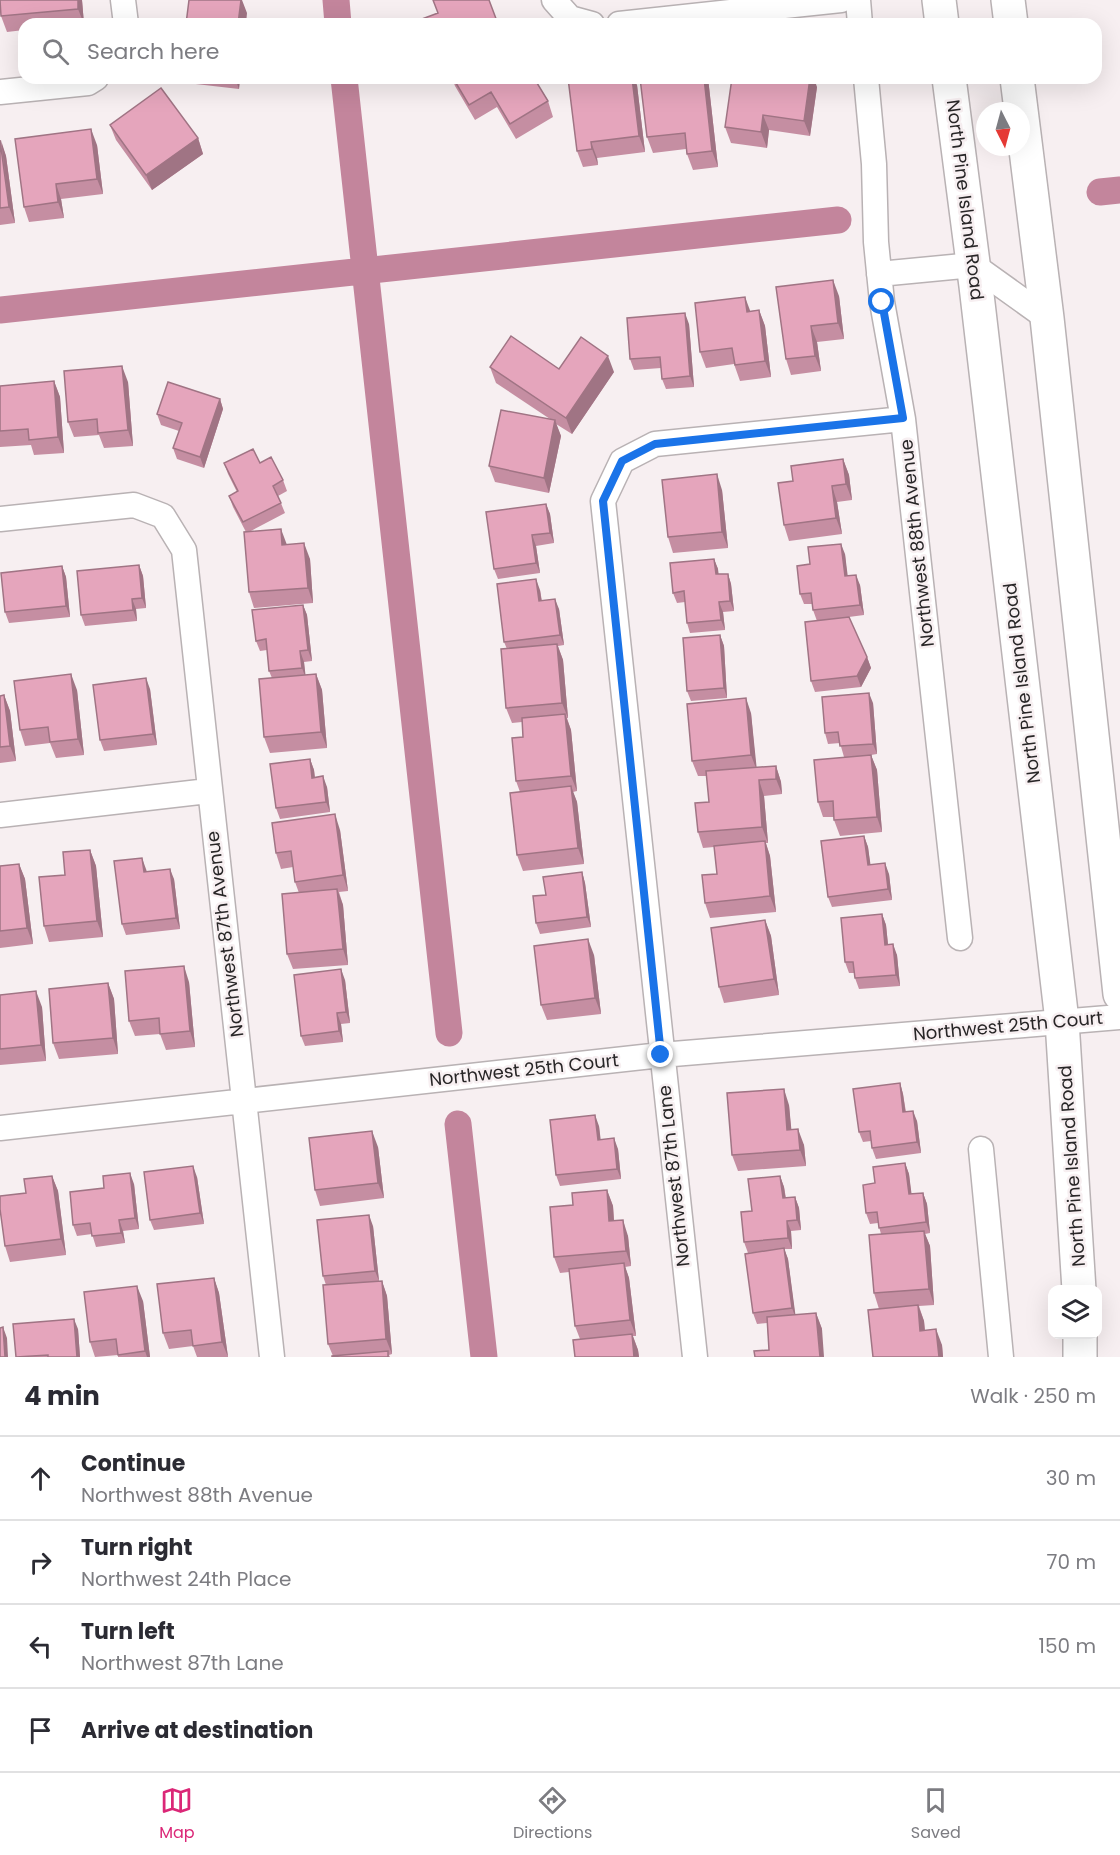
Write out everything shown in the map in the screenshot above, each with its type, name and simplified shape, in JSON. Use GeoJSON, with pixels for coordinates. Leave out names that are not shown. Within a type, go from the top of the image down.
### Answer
{"type":"FeatureCollection","features":[{"type":"Feature","properties":{"kind":"main road"},"geometry":{"type":"LineString","coordinates":[[939,0],[941,18]]}},
{"type":"Feature","properties":{"kind":"main road"},"geometry":{"type":"LineString","coordinates":[[1008,0],[1010,18]]}},
{"type":"Feature","properties":{"kind":"main road","name":"North Pine Island Road"},"geometry":{"type":"LineString","coordinates":[[950,84],[1062,1021],[1080,1285]]}},
{"type":"Feature","properties":{"kind":"main road"},"geometry":{"type":"LineString","coordinates":[[1018,84],[1047,318],[1120,994]]}},
{"type":"Feature","properties":{"kind":"main road"},"geometry":{"type":"LineString","coordinates":[[1080,1339],[1080,1357]]}},
{"type":"Feature","properties":{"kind":"street"},"geometry":{"type":"LineString","coordinates":[[123,0],[125,18]]}},
{"type":"Feature","properties":{"kind":"street"},"geometry":{"type":"LineString","coordinates":[[554,0],[577,18]]}},
{"type":"Feature","properties":{"kind":"street"},"geometry":{"type":"LineString","coordinates":[[674,18],[840,0]]}},
{"type":"Feature","properties":{"kind":"street"},"geometry":{"type":"LineString","coordinates":[[858,0],[860,18]]}},
{"type":"Feature","properties":{"kind":"street"},"geometry":{"type":"LineString","coordinates":[[0,92],[70,84]]}},
{"type":"Feature","properties":{"kind":"street","name":"Northwest 88th Avenue"},"geometry":{"type":"LineString","coordinates":[[867,84],[874,164],[879,274],[903,418],[960,938]]}},
{"type":"Feature","properties":{"kind":"street"},"geometry":{"type":"LineString","coordinates":[[879,274],[973,265],[1047,318]]}},
{"type":"Feature","properties":{"kind":"street","name":"Northwest 87th Lane"},"geometry":{"type":"LineString","coordinates":[[695,1357],[603,501],[622,461],[655,444],[903,418]]}},
{"type":"Feature","properties":{"kind":"street","name":"Northwest 87th Avenue"},"geometry":{"type":"LineString","coordinates":[[0,519],[134,505],[163,516],[184,550],[208,791],[245,1101],[272,1357]]}},
{"type":"Feature","properties":{"kind":"street"},"geometry":{"type":"LineString","coordinates":[[0,815],[208,791]]}},
{"type":"Feature","properties":{"kind":"street","name":"Northwest 25th Court"},"geometry":{"type":"LineString","coordinates":[[0,1128],[661,1055],[1120,1017]]}},
{"type":"Feature","properties":{"kind":"street"},"geometry":{"type":"LineString","coordinates":[[981,1149],[1001,1357]]}},
{"type":"Feature","properties":{"kind":"building"},"geometry":{"type":"Polygon","coordinates":[[[0,0],[78,0],[78,9],[1,16],[0,0]]]}},
{"type":"Feature","properties":{"kind":"building"},"geometry":{"type":"Polygon","coordinates":[[[189,0],[241,0],[239,18],[187,18],[189,0]]]}},
{"type":"Feature","properties":{"kind":"building"},"geometry":{"type":"Polygon","coordinates":[[[433,0],[489,0],[496,18],[425,18],[438,13],[433,0]]]}},
{"type":"Feature","properties":{"kind":"building"},"geometry":{"type":"Polygon","coordinates":[[[457,84],[538,84],[548,101],[510,124],[491,92],[469,105],[457,84]]]}},
{"type":"Feature","properties":{"kind":"building"},"geometry":{"type":"Polygon","coordinates":[[[569,84],[633,84],[639,136],[591,142],[592,149],[577,151],[569,84]]]}},
{"type":"Feature","properties":{"kind":"building"},"geometry":{"type":"Polygon","coordinates":[[[641,84],[705,84],[712,151],[687,154],[685,133],[647,137],[641,84]]]}},
{"type":"Feature","properties":{"kind":"building"},"geometry":{"type":"Polygon","coordinates":[[[731,84],[809,84],[804,121],[763,115],[761,132],[725,127],[731,84]]]}},
{"type":"Feature","properties":{"kind":"building"},"geometry":{"type":"Polygon","coordinates":[[[161,88],[198,138],[146,175],[110,125],[161,88]]]}},
{"type":"Feature","properties":{"kind":"building"},"geometry":{"type":"Polygon","coordinates":[[[91,129],[97,179],[56,184],[58,202],[24,207],[15,139],[91,129]]]}},
{"type":"Feature","properties":{"kind":"building"},"geometry":{"type":"Polygon","coordinates":[[[0,140],[9,207],[0,208],[0,140]]]}},
{"type":"Feature","properties":{"kind":"building"},"geometry":{"type":"Polygon","coordinates":[[[833,280],[838,323],[811,326],[815,356],[786,359],[776,287],[833,280]]]}},
{"type":"Feature","properties":{"kind":"building"},"geometry":{"type":"Polygon","coordinates":[[[745,297],[747,312],[759,310],[765,361],[735,365],[732,348],[700,352],[695,303],[745,297]]]}},
{"type":"Feature","properties":{"kind":"building"},"geometry":{"type":"Polygon","coordinates":[[[685,313],[690,376],[662,379],[660,357],[630,359],[627,318],[685,313]]]}},
{"type":"Feature","properties":{"kind":"building"},"geometry":{"type":"Polygon","coordinates":[[[511,336],[559,369],[581,337],[608,356],[566,418],[490,367],[511,336]]]}},
{"type":"Feature","properties":{"kind":"building"},"geometry":{"type":"Polygon","coordinates":[[[122,366],[128,430],[98,433],[97,419],[68,422],[64,371],[122,366]]]}},
{"type":"Feature","properties":{"kind":"building"},"geometry":{"type":"Polygon","coordinates":[[[54,381],[58,437],[29,440],[28,429],[0,431],[0,386],[54,381]]]}},
{"type":"Feature","properties":{"kind":"building"},"geometry":{"type":"Polygon","coordinates":[[[168,382],[220,399],[200,457],[173,448],[182,423],[157,414],[168,382]]]}},
{"type":"Feature","properties":{"kind":"building"},"geometry":{"type":"Polygon","coordinates":[[[501,410],[555,420],[544,478],[489,466],[501,410]]]}},
{"type":"Feature","properties":{"kind":"building"},"geometry":{"type":"Polygon","coordinates":[[[253,449],[260,463],[271,457],[283,480],[273,486],[281,503],[243,522],[229,496],[238,491],[224,463],[253,449]]]}},
{"type":"Feature","properties":{"kind":"building"},"geometry":{"type":"Polygon","coordinates":[[[843,459],[846,484],[832,486],[836,518],[784,525],[778,483],[793,481],[791,466],[843,459]]]}},
{"type":"Feature","properties":{"kind":"building"},"geometry":{"type":"Polygon","coordinates":[[[717,474],[722,532],[668,537],[662,480],[717,474]]]}},
{"type":"Feature","properties":{"kind":"building"},"geometry":{"type":"Polygon","coordinates":[[[546,504],[550,533],[532,535],[536,563],[494,569],[486,512],[546,504]]]}},
{"type":"Feature","properties":{"kind":"building"},"geometry":{"type":"Polygon","coordinates":[[[281,529],[282,545],[304,543],[308,588],[249,592],[244,532],[281,529]]]}},
{"type":"Feature","properties":{"kind":"building"},"geometry":{"type":"Polygon","coordinates":[[[841,544],[845,576],[856,575],[860,605],[813,610],[811,593],[800,594],[797,566],[810,564],[808,547],[841,544]]]}},
{"type":"Feature","properties":{"kind":"building"},"geometry":{"type":"Polygon","coordinates":[[[714,559],[716,574],[728,574],[730,601],[719,602],[721,620],[687,623],[684,591],[673,593],[670,563],[714,559]]]}},
{"type":"Feature","properties":{"kind":"building"},"geometry":{"type":"Polygon","coordinates":[[[139,565],[142,598],[132,599],[133,610],[81,615],[77,571],[139,565]]]}},
{"type":"Feature","properties":{"kind":"building"},"geometry":{"type":"Polygon","coordinates":[[[62,566],[66,606],[5,612],[1,573],[62,566]]]}},
{"type":"Feature","properties":{"kind":"building"},"geometry":{"type":"Polygon","coordinates":[[[536,579],[539,601],[555,599],[560,635],[504,642],[497,584],[536,579]]]}},
{"type":"Feature","properties":{"kind":"building"},"geometry":{"type":"Polygon","coordinates":[[[303,605],[308,650],[300,651],[302,668],[269,671],[266,639],[256,641],[252,610],[303,605]]]}},
{"type":"Feature","properties":{"kind":"building"},"geometry":{"type":"Polygon","coordinates":[[[849,617],[867,657],[857,676],[811,681],[805,622],[849,617]]]}},
{"type":"Feature","properties":{"kind":"building"},"geometry":{"type":"Polygon","coordinates":[[[720,635],[724,688],[687,691],[683,638],[720,635]]]}},
{"type":"Feature","properties":{"kind":"building"},"geometry":{"type":"Polygon","coordinates":[[[557,644],[562,703],[506,708],[501,649],[557,644]]]}},
{"type":"Feature","properties":{"kind":"building"},"geometry":{"type":"Polygon","coordinates":[[[71,674],[78,739],[50,742],[48,727],[20,730],[14,681],[71,674]]]}},
{"type":"Feature","properties":{"kind":"building"},"geometry":{"type":"Polygon","coordinates":[[[316,674],[321,732],[264,737],[259,679],[316,674]]]}},
{"type":"Feature","properties":{"kind":"building"},"geometry":{"type":"Polygon","coordinates":[[[146,678],[153,734],[100,740],[93,685],[146,678]]]}},
{"type":"Feature","properties":{"kind":"building"},"geometry":{"type":"Polygon","coordinates":[[[869,693],[873,744],[840,746],[838,732],[825,733],[822,697],[869,693]]]}},
{"type":"Feature","properties":{"kind":"building"},"geometry":{"type":"Polygon","coordinates":[[[4,695],[10,746],[0,747],[0,696],[4,695]]]}},
{"type":"Feature","properties":{"kind":"building"},"geometry":{"type":"Polygon","coordinates":[[[746,698],[751,755],[692,761],[687,704],[746,698]]]}},
{"type":"Feature","properties":{"kind":"building"},"geometry":{"type":"Polygon","coordinates":[[[565,714],[571,776],[516,781],[512,738],[523,737],[522,718],[565,714]]]}},
{"type":"Feature","properties":{"kind":"building"},"geometry":{"type":"Polygon","coordinates":[[[871,755],[877,817],[834,820],[833,801],[818,802],[814,760],[871,755]]]}},
{"type":"Feature","properties":{"kind":"building"},"geometry":{"type":"Polygon","coordinates":[[[310,759],[312,778],[323,776],[326,802],[276,808],[270,764],[310,759]]]}},
{"type":"Feature","properties":{"kind":"building"},"geometry":{"type":"Polygon","coordinates":[[[776,766],[776,779],[759,780],[762,827],[698,832],[695,803],[709,802],[706,771],[776,766]]]}},
{"type":"Feature","properties":{"kind":"building"},"geometry":{"type":"Polygon","coordinates":[[[571,786],[578,848],[517,855],[510,793],[571,786]]]}},
{"type":"Feature","properties":{"kind":"building"},"geometry":{"type":"Polygon","coordinates":[[[335,814],[343,875],[295,882],[291,851],[276,853],[272,823],[335,814]]]}},
{"type":"Feature","properties":{"kind":"building"},"geometry":{"type":"Polygon","coordinates":[[[864,836],[868,865],[885,863],[888,889],[828,897],[821,841],[864,836]]]}},
{"type":"Feature","properties":{"kind":"building"},"geometry":{"type":"Polygon","coordinates":[[[765,841],[770,896],[705,903],[702,875],[717,874],[714,846],[765,841]]]}},
{"type":"Feature","properties":{"kind":"building"},"geometry":{"type":"Polygon","coordinates":[[[90,850],[97,921],[44,926],[39,877],[65,875],[63,852],[90,850]]]}},
{"type":"Feature","properties":{"kind":"building"},"geometry":{"type":"Polygon","coordinates":[[[142,858],[144,872],[170,869],[176,918],[122,924],[114,861],[142,858]]]}},
{"type":"Feature","properties":{"kind":"building"},"geometry":{"type":"Polygon","coordinates":[[[19,864],[27,928],[0,931],[0,866],[19,864]]]}},
{"type":"Feature","properties":{"kind":"building"},"geometry":{"type":"Polygon","coordinates":[[[582,872],[587,917],[536,923],[533,896],[546,895],[543,877],[582,872]]]}},
{"type":"Feature","properties":{"kind":"building"},"geometry":{"type":"Polygon","coordinates":[[[337,889],[343,949],[287,954],[282,894],[337,889]]]}},
{"type":"Feature","properties":{"kind":"building"},"geometry":{"type":"Polygon","coordinates":[[[882,914],[885,945],[893,944],[896,975],[855,978],[853,962],[845,962],[841,918],[882,914]]]}},
{"type":"Feature","properties":{"kind":"building"},"geometry":{"type":"Polygon","coordinates":[[[765,920],[774,979],[719,987],[711,928],[765,920]]]}},
{"type":"Feature","properties":{"kind":"building"},"geometry":{"type":"Polygon","coordinates":[[[588,939],[595,998],[541,1005],[534,946],[588,939]]]}},
{"type":"Feature","properties":{"kind":"building"},"geometry":{"type":"Polygon","coordinates":[[[184,966],[190,1031],[160,1034],[159,1018],[129,1021],[125,971],[184,966]]]}},
{"type":"Feature","properties":{"kind":"building"},"geometry":{"type":"Polygon","coordinates":[[[341,969],[346,1012],[337,1013],[339,1031],[301,1036],[294,975],[341,969]]]}},
{"type":"Feature","properties":{"kind":"building"},"geometry":{"type":"Polygon","coordinates":[[[108,983],[113,1038],[53,1043],[49,989],[108,983]]]}},
{"type":"Feature","properties":{"kind":"building"},"geometry":{"type":"Polygon","coordinates":[[[36,991],[41,1045],[0,1049],[0,995],[36,991]]]}},
{"type":"Feature","properties":{"kind":"building"},"geometry":{"type":"Polygon","coordinates":[[[900,1083],[903,1112],[913,1111],[917,1142],[872,1148],[870,1131],[859,1132],[853,1089],[900,1083]]]}},
{"type":"Feature","properties":{"kind":"building"},"geometry":{"type":"Polygon","coordinates":[[[784,1089],[787,1130],[798,1129],[800,1150],[732,1155],[727,1093],[784,1089]]]}},
{"type":"Feature","properties":{"kind":"building"},"geometry":{"type":"Polygon","coordinates":[[[595,1115],[598,1140],[614,1138],[617,1169],[556,1175],[550,1120],[595,1115]]]}},
{"type":"Feature","properties":{"kind":"building"},"geometry":{"type":"Polygon","coordinates":[[[372,1131],[378,1183],[315,1190],[309,1138],[372,1131]]]}},
{"type":"Feature","properties":{"kind":"building"},"geometry":{"type":"Polygon","coordinates":[[[905,1163],[909,1194],[923,1193],[926,1222],[879,1228],[877,1212],[866,1213],[863,1185],[875,1183],[873,1167],[905,1163]]]}},
{"type":"Feature","properties":{"kind":"building"},"geometry":{"type":"Polygon","coordinates":[[[193,1166],[200,1213],[150,1220],[144,1172],[193,1166]]]}},
{"type":"Feature","properties":{"kind":"building"},"geometry":{"type":"Polygon","coordinates":[[[130,1173],[135,1218],[119,1220],[121,1233],[92,1236],[90,1223],[73,1225],[70,1192],[104,1188],[103,1176],[130,1173]]]}},
{"type":"Feature","properties":{"kind":"building"},"geometry":{"type":"Polygon","coordinates":[[[52,1176],[61,1239],[5,1246],[0,1196],[26,1193],[24,1179],[52,1176]]]}},
{"type":"Feature","properties":{"kind":"building"},"geometry":{"type":"Polygon","coordinates":[[[780,1176],[783,1198],[795,1197],[797,1220],[787,1221],[788,1238],[744,1242],[741,1212],[752,1211],[748,1179],[780,1176]]]}},
{"type":"Feature","properties":{"kind":"building"},"geometry":{"type":"Polygon","coordinates":[[[607,1190],[609,1221],[623,1220],[626,1251],[554,1257],[550,1207],[573,1205],[572,1193],[607,1190]]]}},
{"type":"Feature","properties":{"kind":"building"},"geometry":{"type":"Polygon","coordinates":[[[369,1215],[375,1271],[323,1276],[317,1220],[369,1215]]]}},
{"type":"Feature","properties":{"kind":"building"},"geometry":{"type":"Polygon","coordinates":[[[924,1231],[929,1289],[874,1293],[869,1235],[924,1231]]]}},
{"type":"Feature","properties":{"kind":"building"},"geometry":{"type":"Polygon","coordinates":[[[784,1248],[792,1308],[753,1313],[745,1254],[784,1248]]]}},
{"type":"Feature","properties":{"kind":"building"},"geometry":{"type":"Polygon","coordinates":[[[624,1263],[630,1320],[575,1326],[569,1269],[624,1263]]]}},
{"type":"Feature","properties":{"kind":"building"},"geometry":{"type":"Polygon","coordinates":[[[214,1278],[222,1342],[193,1346],[191,1330],[163,1333],[157,1284],[214,1278]]]}},
{"type":"Feature","properties":{"kind":"building"},"geometry":{"type":"Polygon","coordinates":[[[382,1281],[386,1339],[328,1344],[323,1285],[382,1281]]]}},
{"type":"Feature","properties":{"kind":"building"},"geometry":{"type":"Polygon","coordinates":[[[137,1286],[145,1351],[118,1355],[116,1339],[90,1342],[84,1292],[137,1286]]]}},
{"type":"Feature","properties":{"kind":"building"},"geometry":{"type":"Polygon","coordinates":[[[918,1305],[920,1331],[936,1329],[939,1357],[873,1357],[868,1310],[918,1305]]]}},
{"type":"Feature","properties":{"kind":"building"},"geometry":{"type":"Polygon","coordinates":[[[816,1313],[820,1357],[755,1357],[754,1351],[769,1350],[767,1317],[816,1313]]]}},
{"type":"Feature","properties":{"kind":"building"},"geometry":{"type":"Polygon","coordinates":[[[74,1319],[77,1357],[48,1357],[48,1355],[16,1357],[13,1324],[74,1319]]]}},
{"type":"Feature","properties":{"kind":"building"},"geometry":{"type":"Polygon","coordinates":[[[3,1327],[5,1357],[0,1357],[0,1328],[3,1327]]]}},
{"type":"Feature","properties":{"kind":"building"},"geometry":{"type":"Polygon","coordinates":[[[632,1334],[634,1357],[575,1357],[573,1340],[632,1334]]]}},
{"type":"Feature","properties":{"kind":"building"},"geometry":{"type":"Polygon","coordinates":[[[388,1351],[388,1357],[332,1357],[332,1356],[388,1351]]]}},
{"type":"Feature","properties":{"kind":"waterway"},"geometry":{"type":"LineString","coordinates":[[336,0],[338,18]]}},
{"type":"Feature","properties":{"kind":"waterway"},"geometry":{"type":"LineString","coordinates":[[345,84],[449,1033]]}},
{"type":"Feature","properties":{"kind":"waterway"},"geometry":{"type":"LineString","coordinates":[[1100,192],[1120,190]]}},
{"type":"Feature","properties":{"kind":"waterway"},"geometry":{"type":"LineString","coordinates":[[0,310],[838,220]]}},
{"type":"Feature","properties":{"kind":"waterway"},"geometry":{"type":"LineString","coordinates":[[458,1124],[484,1357]]}},
{"type":"Feature","properties":{"kind":"route"},"geometry":{"type":"LineString","coordinates":[[661,1055],[603,501],[622,461],[655,444],[903,418],[882,302]]}}]}
